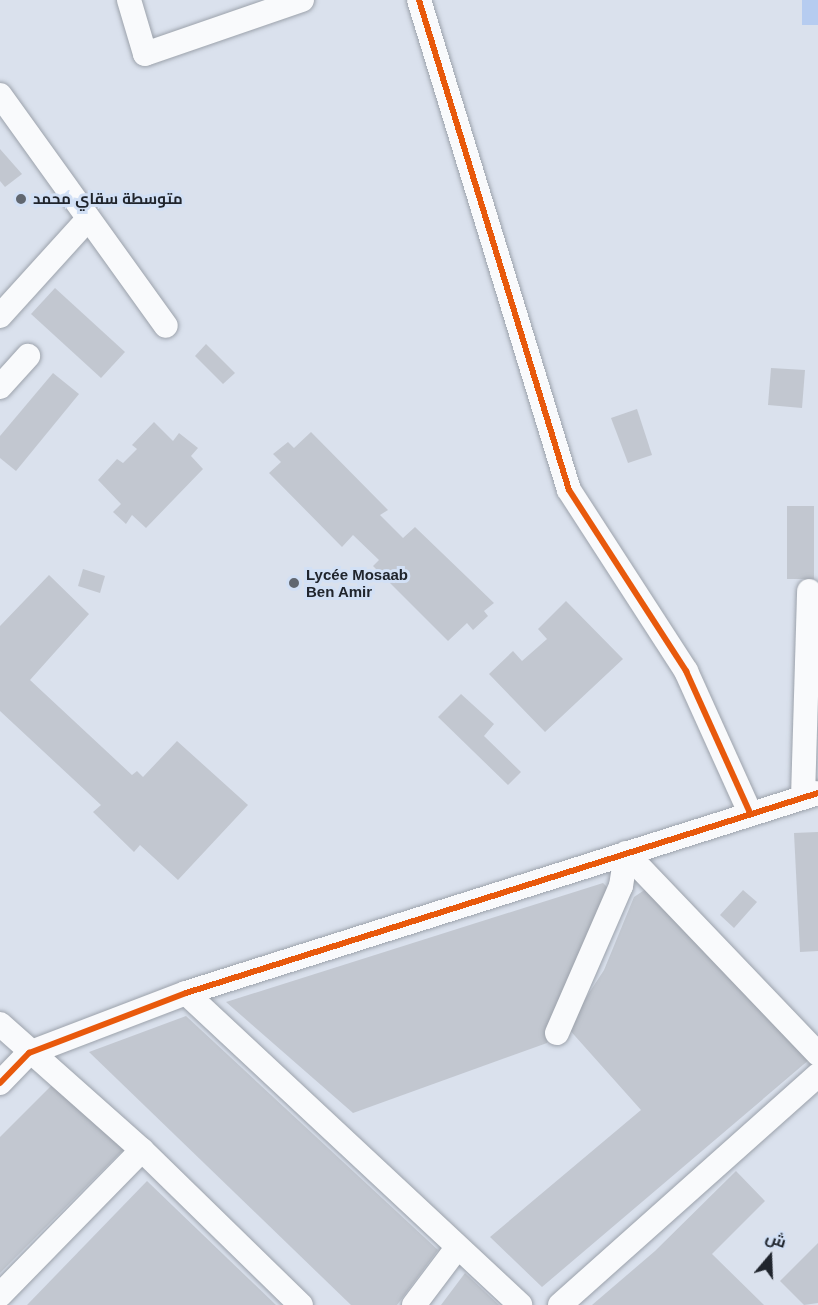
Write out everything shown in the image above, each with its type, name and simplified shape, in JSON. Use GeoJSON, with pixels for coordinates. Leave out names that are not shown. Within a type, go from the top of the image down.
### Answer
{"type":"FeatureCollection","features":[{"type":"Feature","properties":{"kind":"street"},"geometry":{"type":"LineString","coordinates":[[129,0],[145,54],[302,0]]}},
{"type":"Feature","properties":{"kind":"street"},"geometry":{"type":"LineString","coordinates":[[419,0],[569,490],[686,670],[750,813]]}},
{"type":"Feature","properties":{"kind":"street"},"geometry":{"type":"LineString","coordinates":[[0,95],[166,326]]}},
{"type":"Feature","properties":{"kind":"street"},"geometry":{"type":"LineString","coordinates":[[0,316],[88,219]]}},
{"type":"Feature","properties":{"kind":"street"},"geometry":{"type":"LineString","coordinates":[[0,387],[28,356]]}},
{"type":"Feature","properties":{"kind":"street"},"geometry":{"type":"LineString","coordinates":[[0,1083],[29,1053],[186,993],[810,795],[809,591]]}},
{"type":"Feature","properties":{"kind":"street"},"geometry":{"type":"LineString","coordinates":[[557,1033],[617,897],[626,853]]}},
{"type":"Feature","properties":{"kind":"street"},"geometry":{"type":"LineString","coordinates":[[626,853],[818,1054]]}},
{"type":"Feature","properties":{"kind":"street"},"geometry":{"type":"LineString","coordinates":[[186,993],[520,1305]]}},
{"type":"Feature","properties":{"kind":"street"},"geometry":{"type":"LineString","coordinates":[[0,1024],[29,1053],[142,1150],[301,1305]]}},
{"type":"Feature","properties":{"kind":"street"},"geometry":{"type":"LineString","coordinates":[[560,1305],[818,1075]]}},
{"type":"Feature","properties":{"kind":"street"},"geometry":{"type":"LineString","coordinates":[[0,1294],[142,1150]]}},
{"type":"Feature","properties":{"kind":"street"},"geometry":{"type":"LineString","coordinates":[[414,1305],[457,1248]]}},
{"type":"Feature","properties":{"kind":"shaded area"},"geometry":{"type":"Polygon","coordinates":[[[802,0],[818,0],[818,25],[802,25],[802,0]]]}},
{"type":"Feature","properties":{"kind":"building"},"geometry":{"type":"Polygon","coordinates":[[[0,149],[22,174],[5,187],[0,181],[0,149]]]}},
{"type":"Feature","properties":{"kind":"building"},"geometry":{"type":"Polygon","coordinates":[[[55,288],[125,352],[101,378],[31,314],[55,288]]]}},
{"type":"Feature","properties":{"kind":"building"},"geometry":{"type":"Polygon","coordinates":[[[206,344],[235,373],[223,384],[195,356],[206,344]]]}},
{"type":"Feature","properties":{"kind":"building"},"geometry":{"type":"Polygon","coordinates":[[[771,368],[805,370],[802,408],[768,405],[771,368]]]}},
{"type":"Feature","properties":{"kind":"building"},"geometry":{"type":"Polygon","coordinates":[[[53,373],[79,394],[16,471],[0,458],[0,436],[53,373]]]}},
{"type":"Feature","properties":{"kind":"building"},"geometry":{"type":"Polygon","coordinates":[[[637,409],[652,455],[628,463],[611,418],[637,409]]]}},
{"type":"Feature","properties":{"kind":"building"},"geometry":{"type":"Polygon","coordinates":[[[154,422],[173,441],[179,433],[198,448],[191,456],[203,469],[146,528],[132,515],[126,524],[113,512],[121,504],[98,480],[117,459],[123,463],[137,449],[132,445],[154,422]]]}},
{"type":"Feature","properties":{"kind":"building"},"geometry":{"type":"Polygon","coordinates":[[[311,432],[388,510],[380,515],[403,538],[415,527],[494,603],[484,611],[488,616],[473,630],[467,623],[448,641],[373,566],[379,560],[353,535],[342,547],[269,473],[281,462],[273,454],[288,442],[294,448],[311,432]]]}},
{"type":"Feature","properties":{"kind":"building"},"geometry":{"type":"Polygon","coordinates":[[[787,506],[814,506],[814,579],[787,579],[787,506]]]}},
{"type":"Feature","properties":{"kind":"building"},"geometry":{"type":"Polygon","coordinates":[[[83,569],[105,576],[100,593],[78,586],[83,569]]]}},
{"type":"Feature","properties":{"kind":"building"},"geometry":{"type":"Polygon","coordinates":[[[49,575],[89,614],[30,680],[132,775],[137,771],[143,777],[177,741],[248,805],[178,880],[140,845],[134,852],[93,812],[101,805],[0,711],[0,626],[49,575]]]}},
{"type":"Feature","properties":{"kind":"building"},"geometry":{"type":"Polygon","coordinates":[[[566,601],[623,659],[545,732],[489,674],[513,651],[522,661],[547,639],[538,629],[566,601]]]}},
{"type":"Feature","properties":{"kind":"building"},"geometry":{"type":"Polygon","coordinates":[[[461,694],[494,724],[484,736],[521,772],[508,785],[438,717],[461,694]]]}},
{"type":"Feature","properties":{"kind":"building"},"geometry":{"type":"Polygon","coordinates":[[[818,832],[818,951],[800,952],[794,833],[818,832]]]}},
{"type":"Feature","properties":{"kind":"building"},"geometry":{"type":"Polygon","coordinates":[[[603,883],[612,892],[547,1043],[353,1113],[226,1002],[603,883]]]}},
{"type":"Feature","properties":{"kind":"building"},"geometry":{"type":"Polygon","coordinates":[[[646,889],[810,1059],[542,1287],[490,1237],[641,1110],[567,1027],[604,970],[634,897],[646,889]]]}},
{"type":"Feature","properties":{"kind":"building"},"geometry":{"type":"Polygon","coordinates":[[[743,890],[757,902],[734,928],[720,915],[743,890]]]}},
{"type":"Feature","properties":{"kind":"building"},"geometry":{"type":"Polygon","coordinates":[[[186,1016],[438,1250],[397,1305],[351,1305],[89,1052],[186,1016]]]}},
{"type":"Feature","properties":{"kind":"building"},"geometry":{"type":"Polygon","coordinates":[[[56,1081],[124,1149],[0,1273],[0,1137],[56,1081]]]}},
{"type":"Feature","properties":{"kind":"building"},"geometry":{"type":"Polygon","coordinates":[[[736,1171],[765,1201],[712,1254],[764,1305],[592,1305],[655,1251],[736,1171]]]}},
{"type":"Feature","properties":{"kind":"building"},"geometry":{"type":"Polygon","coordinates":[[[147,1181],[276,1305],[27,1305],[147,1181]]]}},
{"type":"Feature","properties":{"kind":"building"},"geometry":{"type":"Polygon","coordinates":[[[818,1243],[818,1303],[804,1305],[780,1281],[818,1243]]]}},
{"type":"Feature","properties":{"kind":"building"},"geometry":{"type":"Polygon","coordinates":[[[465,1273],[499,1305],[441,1305],[465,1273]]]}},
{"type":"Feature","properties":{"kind":"cycle path"},"geometry":{"type":"LineString","coordinates":[[419,0],[569,490],[686,671],[750,813]]}},
{"type":"Feature","properties":{"kind":"cycle path"},"geometry":{"type":"LineString","coordinates":[[0,1083],[29,1053],[186,993],[818,793]]}},
{"type":"Feature","properties":{"kind":"place","name":"متوسطة سقاي محمد"},"geometry":{"type":"Point","coordinates":[21,199]}},
{"type":"Feature","properties":{"kind":"place","name":"Lycée Mosaab Ben Amir"},"geometry":{"type":"Point","coordinates":[294,583]}}]}
